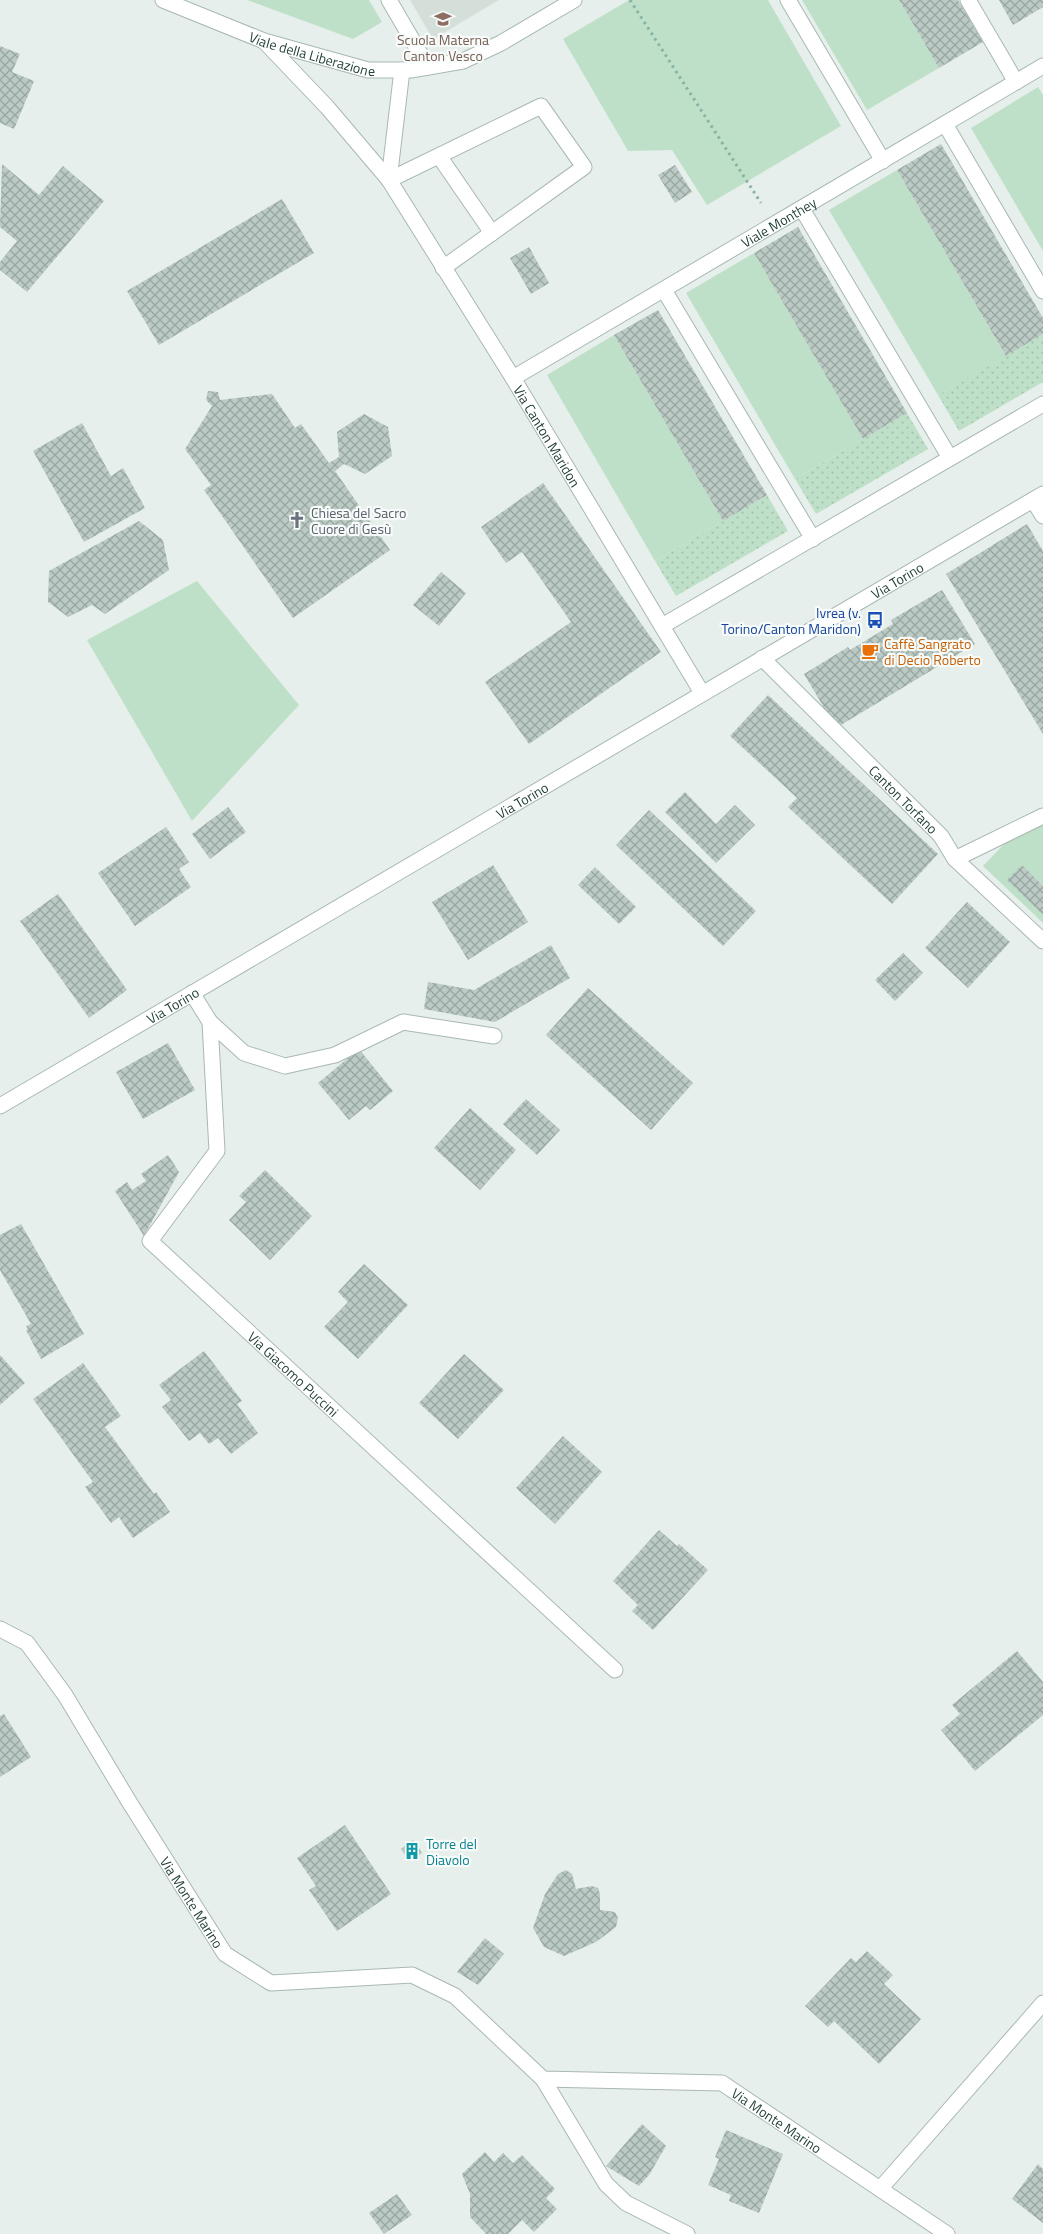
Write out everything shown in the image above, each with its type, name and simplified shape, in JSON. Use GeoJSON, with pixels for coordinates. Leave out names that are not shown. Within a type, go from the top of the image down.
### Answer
{"type":"FeatureCollection","features":[{"type":"Feature","properties":{"kind":"street","name":"Viale della Liberazione"},"geometry":{"type":"LineString","coordinates":[[162,0],[264,41],[368,70],[402,70],[463,61],[501,43],[574,0]]}},
{"type":"Feature","properties":{"kind":"street"},"geometry":{"type":"LineString","coordinates":[[388,0],[428,67]]}},
{"type":"Feature","properties":{"kind":"street"},"geometry":{"type":"LineString","coordinates":[[788,0],[883,161]]}},
{"type":"Feature","properties":{"kind":"street"},"geometry":{"type":"LineString","coordinates":[[968,0],[1016,82]]}},
{"type":"Feature","properties":{"kind":"street","name":"Via Canton Maridon"},"geometry":{"type":"LineString","coordinates":[[264,41],[327,107],[389,180],[514,378],[702,693]]}},
{"type":"Feature","properties":{"kind":"street","name":"Viale Monthey"},"geometry":{"type":"LineString","coordinates":[[514,378],[1043,66]]}},
{"type":"Feature","properties":{"kind":"street"},"geometry":{"type":"LineString","coordinates":[[389,180],[402,70]]}},
{"type":"Feature","properties":{"kind":"street"},"geometry":{"type":"LineString","coordinates":[[389,180],[541,106],[584,167],[443,268]]}},
{"type":"Feature","properties":{"kind":"street"},"geometry":{"type":"LineString","coordinates":[[945,124],[1043,291]]}},
{"type":"Feature","properties":{"kind":"street"},"geometry":{"type":"LineString","coordinates":[[439,156],[492,233]]}},
{"type":"Feature","properties":{"kind":"street"},"geometry":{"type":"LineString","coordinates":[[802,209],[950,458]]}},
{"type":"Feature","properties":{"kind":"street"},"geometry":{"type":"LineString","coordinates":[[664,290],[813,539]]}},
{"type":"Feature","properties":{"kind":"street"},"geometry":{"type":"LineString","coordinates":[[662,626],[1043,404]]}},
{"type":"Feature","properties":{"kind":"street"},"geometry":{"type":"LineString","coordinates":[[1038,497],[1043,516]]}},
{"type":"Feature","properties":{"kind":"street","name":"Via Torino"},"geometry":{"type":"LineString","coordinates":[[0,1106],[1038,497]]}},
{"type":"Feature","properties":{"kind":"street","name":"Canton Torfano"},"geometry":{"type":"LineString","coordinates":[[762,658],[940,836],[955,859],[1043,941]]}},
{"type":"Feature","properties":{"kind":"street"},"geometry":{"type":"LineString","coordinates":[[955,859],[1043,816]]}},
{"type":"Feature","properties":{"kind":"street","name":"Via Giacomo Puccini"},"geometry":{"type":"LineString","coordinates":[[192,993],[210,1022],[244,1053],[286,1066],[335,1055],[403,1022],[494,1036]]}},
{"type":"Feature","properties":{"kind":"street","name":"Via Giacomo Puccini"},"geometry":{"type":"LineString","coordinates":[[210,1022],[217,1151],[150,1241],[615,1670]]}},
{"type":"Feature","properties":{"kind":"street","name":"Via Monte Marino"},"geometry":{"type":"LineString","coordinates":[[0,1630],[27,1643],[65,1695],[132,1808],[225,1954],[271,1983],[412,1975],[455,1996],[542,2079],[606,2184],[626,2203],[687,2234]]}},
{"type":"Feature","properties":{"kind":"street"},"geometry":{"type":"LineString","coordinates":[[880,2189],[1043,2003]]}},
{"type":"Feature","properties":{"kind":"street","name":"Via Monte Marino"},"geometry":{"type":"LineString","coordinates":[[542,2079],[722,2083],[947,2234]]}},
{"type":"Feature","properties":{"kind":"path"},"geometry":{"type":"LineString","coordinates":[[630,0],[775,224]]}},
{"type":"Feature","properties":{"kind":"shaded area","name":"Scuola Materna Canton Vesco"},"geometry":{"type":"Polygon","coordinates":[[[410,0],[499,0],[433,39],[410,0]]]}},
{"type":"Feature","properties":{"kind":"green space"},"geometry":{"type":"Polygon","coordinates":[[[247,0],[369,0],[382,22],[353,39],[247,0]]]}},
{"type":"Feature","properties":{"kind":"green space"},"geometry":{"type":"Polygon","coordinates":[[[629,0],[768,0],[841,126],[707,205],[672,150],[628,151],[563,39],[629,0]]]}},
{"type":"Feature","properties":{"kind":"green space"},"geometry":{"type":"Polygon","coordinates":[[[802,0],[899,0],[939,68],[867,110],[802,0]]]}},
{"type":"Feature","properties":{"kind":"green space"},"geometry":{"type":"Polygon","coordinates":[[[1038,87],[1043,95],[1043,251],[971,128],[1038,87]]]}},
{"type":"Feature","properties":{"kind":"green space"},"geometry":{"type":"Polygon","coordinates":[[[897,170],[1006,356],[938,395],[829,210],[897,170]]]}},
{"type":"Feature","properties":{"kind":"green space"},"geometry":{"type":"Polygon","coordinates":[[[754,253],[863,439],[795,479],[686,293],[754,253]]]}},
{"type":"Feature","properties":{"kind":"green space"},"geometry":{"type":"Polygon","coordinates":[[[1043,334],[1043,382],[959,431],[938,395],[1043,334]]]}},
{"type":"Feature","properties":{"kind":"green space"},"geometry":{"type":"Polygon","coordinates":[[[614,335],[723,521],[655,561],[547,375],[614,335]]]}},
{"type":"Feature","properties":{"kind":"green space"},"geometry":{"type":"Polygon","coordinates":[[[907,413],[928,449],[816,514],[795,479],[907,413]]]}},
{"type":"Feature","properties":{"kind":"green space"},"geometry":{"type":"Polygon","coordinates":[[[767,495],[788,531],[676,596],[655,561],[767,495]]]}},
{"type":"Feature","properties":{"kind":"green space"},"geometry":{"type":"Polygon","coordinates":[[[197,581],[299,705],[192,821],[87,640],[197,581]]]}},
{"type":"Feature","properties":{"kind":"green space"},"geometry":{"type":"Polygon","coordinates":[[[1043,824],[1043,923],[983,866],[1005,843],[1043,824]]]}},
{"type":"Feature","properties":{"kind":"building"},"geometry":{"type":"Polygon","coordinates":[[[899,0],[958,0],[983,42],[939,68],[899,0]]]}},
{"type":"Feature","properties":{"kind":"building"},"geometry":{"type":"Polygon","coordinates":[[[999,0],[1043,0],[1043,7],[1013,25],[999,0]]]}},
{"type":"Feature","properties":{"kind":"building"},"geometry":{"type":"Polygon","coordinates":[[[0,46],[20,54],[12,72],[34,81],[14,129],[0,123],[0,46]]]}},
{"type":"Feature","properties":{"kind":"building"},"geometry":{"type":"Polygon","coordinates":[[[941,144],[1043,318],[1043,334],[1006,356],[897,170],[941,144]]]}},
{"type":"Feature","properties":{"kind":"building"},"geometry":{"type":"Polygon","coordinates":[[[2,164],[39,195],[63,166],[104,201],[27,292],[0,270],[0,262],[17,241],[0,227],[2,164]]]}},
{"type":"Feature","properties":{"kind":"building"},"geometry":{"type":"Polygon","coordinates":[[[675,165],[692,192],[675,203],[658,175],[675,165]]]}},
{"type":"Feature","properties":{"kind":"building"},"geometry":{"type":"Polygon","coordinates":[[[282,199],[314,253],[159,345],[127,291],[282,199]]]}},
{"type":"Feature","properties":{"kind":"building"},"geometry":{"type":"Polygon","coordinates":[[[798,227],[907,413],[863,439],[754,253],[798,227]]]}},
{"type":"Feature","properties":{"kind":"building"},"geometry":{"type":"Polygon","coordinates":[[[529,247],[549,283],[531,294],[510,258],[529,247]]]}},
{"type":"Feature","properties":{"kind":"building"},"geometry":{"type":"Polygon","coordinates":[[[658,310],[767,495],[723,521],[614,335],[658,310]]]}},
{"type":"Feature","properties":{"kind":"building","name":"Chiesa del Sacro Cuore di Gesù"},"geometry":{"type":"Polygon","coordinates":[[[208,391],[218,392],[220,400],[272,394],[295,428],[301,424],[329,463],[339,457],[337,432],[364,414],[388,427],[392,456],[365,474],[344,464],[335,471],[390,550],[293,618],[204,490],[211,485],[185,449],[212,406],[206,400],[208,391]]]}},
{"type":"Feature","properties":{"kind":"building"},"geometry":{"type":"Polygon","coordinates":[[[82,423],[111,476],[123,468],[145,508],[84,542],[33,451],[82,423]]]}},
{"type":"Feature","properties":{"kind":"building"},"geometry":{"type":"Polygon","coordinates":[[[543,483],[661,652],[529,744],[485,682],[571,622],[522,552],[506,563],[481,527],[543,483]]]}},
{"type":"Feature","properties":{"kind":"building"},"geometry":{"type":"Polygon","coordinates":[[[139,521],[163,540],[169,570],[105,614],[92,605],[68,617],[48,602],[49,571],[139,521]]]}},
{"type":"Feature","properties":{"kind":"building"},"geometry":{"type":"Polygon","coordinates":[[[1027,524],[1043,551],[1043,734],[946,574],[1027,524]]]}},
{"type":"Feature","properties":{"kind":"building"},"geometry":{"type":"Polygon","coordinates":[[[441,572],[466,593],[439,626],[413,605],[441,572]]]}},
{"type":"Feature","properties":{"kind":"building"},"geometry":{"type":"Polygon","coordinates":[[[942,590],[975,644],[836,728],[804,674],[848,647],[850,650],[893,624],[891,620],[942,590]]]}},
{"type":"Feature","properties":{"kind":"building"},"geometry":{"type":"Polygon","coordinates":[[[768,695],[938,854],[892,904],[788,807],[797,798],[730,736],[768,695]]]}},
{"type":"Feature","properties":{"kind":"building"},"geometry":{"type":"Polygon","coordinates":[[[685,792],[716,824],[735,805],[755,825],[716,863],[665,812],[685,792]]]}},
{"type":"Feature","properties":{"kind":"building"},"geometry":{"type":"Polygon","coordinates":[[[228,807],[246,832],[210,859],[192,834],[228,807]]]}},
{"type":"Feature","properties":{"kind":"building"},"geometry":{"type":"Polygon","coordinates":[[[649,810],[756,911],[723,946],[616,845],[649,810]]]}},
{"type":"Feature","properties":{"kind":"building"},"geometry":{"type":"Polygon","coordinates":[[[166,827],[189,862],[179,869],[191,887],[135,926],[98,873],[166,827]]]}},
{"type":"Feature","properties":{"kind":"building"},"geometry":{"type":"Polygon","coordinates":[[[493,865],[528,922],[468,960],[432,902],[493,865]]]}},
{"type":"Feature","properties":{"kind":"building"},"geometry":{"type":"Polygon","coordinates":[[[1022,865],[1043,886],[1043,915],[1007,880],[1022,865]]]}},
{"type":"Feature","properties":{"kind":"building"},"geometry":{"type":"Polygon","coordinates":[[[595,867],[636,907],[619,924],[578,885],[595,867]]]}},
{"type":"Feature","properties":{"kind":"building"},"geometry":{"type":"Polygon","coordinates":[[[58,894],[127,990],[89,1018],[20,921],[58,894]]]}},
{"type":"Feature","properties":{"kind":"building"},"geometry":{"type":"Polygon","coordinates":[[[967,902],[1010,942],[968,988],[925,948],[967,902]]]}},
{"type":"Feature","properties":{"kind":"building"},"geometry":{"type":"Polygon","coordinates":[[[551,945],[570,978],[495,1022],[424,1009],[428,982],[474,990],[551,945]]]}},
{"type":"Feature","properties":{"kind":"building"},"geometry":{"type":"Polygon","coordinates":[[[903,953],[923,973],[895,1001],[875,980],[903,953]]]}},
{"type":"Feature","properties":{"kind":"building"},"geometry":{"type":"Polygon","coordinates":[[[588,988],[693,1083],[651,1130],[546,1035],[588,988]]]}},
{"type":"Feature","properties":{"kind":"building"},"geometry":{"type":"Polygon","coordinates":[[[168,1043],[195,1090],[143,1119],[116,1072],[168,1043]]]}},
{"type":"Feature","properties":{"kind":"building"},"geometry":{"type":"Polygon","coordinates":[[[359,1049],[393,1091],[370,1110],[366,1106],[349,1120],[318,1083],[359,1049]]]}},
{"type":"Feature","properties":{"kind":"building"},"geometry":{"type":"Polygon","coordinates":[[[526,1099],[560,1130],[537,1155],[503,1124],[526,1099]]]}},
{"type":"Feature","properties":{"kind":"building"},"geometry":{"type":"Polygon","coordinates":[[[470,1108],[516,1150],[480,1190],[434,1148],[470,1108]]]}},
{"type":"Feature","properties":{"kind":"building"},"geometry":{"type":"Polygon","coordinates":[[[168,1155],[179,1172],[144,1236],[115,1191],[127,1182],[132,1190],[146,1181],[141,1174],[168,1155]]]}},
{"type":"Feature","properties":{"kind":"building"},"geometry":{"type":"Polygon","coordinates":[[[265,1170],[312,1216],[270,1260],[229,1220],[246,1202],[239,1196],[265,1170]]]}},
{"type":"Feature","properties":{"kind":"building"},"geometry":{"type":"Polygon","coordinates":[[[21,1224],[84,1334],[41,1359],[26,1330],[28,1329],[26,1326],[31,1324],[0,1270],[0,1235],[21,1224]]]}},
{"type":"Feature","properties":{"kind":"building"},"geometry":{"type":"Polygon","coordinates":[[[364,1264],[408,1305],[358,1359],[324,1327],[348,1302],[338,1292],[364,1264]]]}},
{"type":"Feature","properties":{"kind":"building"},"geometry":{"type":"Polygon","coordinates":[[[204,1351],[242,1401],[237,1404],[258,1433],[231,1454],[218,1438],[209,1444],[200,1433],[189,1441],[162,1407],[171,1400],[159,1385],[204,1351]]]}},
{"type":"Feature","properties":{"kind":"building"},"geometry":{"type":"Polygon","coordinates":[[[464,1354],[504,1390],[458,1439],[419,1403],[464,1354]]]}},
{"type":"Feature","properties":{"kind":"building"},"geometry":{"type":"Polygon","coordinates":[[[0,1355],[25,1383],[0,1405],[0,1355]]]}},
{"type":"Feature","properties":{"kind":"building"},"geometry":{"type":"Polygon","coordinates":[[[83,1363],[121,1416],[105,1427],[154,1494],[156,1492],[170,1512],[133,1538],[119,1517],[111,1523],[85,1487],[93,1482],[33,1399],[83,1363]]]}},
{"type":"Feature","properties":{"kind":"building"},"geometry":{"type":"Polygon","coordinates":[[[563,1436],[602,1472],[555,1524],[516,1488],[563,1436]]]}},
{"type":"Feature","properties":{"kind":"building"},"geometry":{"type":"Polygon","coordinates":[[[659,1530],[677,1546],[679,1544],[708,1570],[653,1630],[632,1611],[638,1605],[613,1581],[659,1530]]]}},
{"type":"Feature","properties":{"kind":"building"},"geometry":{"type":"Polygon","coordinates":[[[1017,1651],[1043,1682],[1043,1715],[975,1771],[941,1730],[960,1714],[952,1705],[1017,1651]]]}},
{"type":"Feature","properties":{"kind":"building"},"geometry":{"type":"Polygon","coordinates":[[[4,1714],[31,1757],[0,1777],[0,1716],[4,1714]]]}},
{"type":"Feature","properties":{"kind":"building"},"geometry":{"type":"Polygon","coordinates":[[[345,1825],[391,1894],[337,1931],[309,1890],[316,1886],[297,1858],[345,1825]]]}},
{"type":"Feature","properties":{"kind":"building","name":"Torre del Diavolo"},"geometry":{"type":"Polygon","coordinates":[[[413,1840],[422,1853],[410,1861],[401,1849],[413,1840]]]}},
{"type":"Feature","properties":{"kind":"building"},"geometry":{"type":"Polygon","coordinates":[[[566,1870],[572,1874],[576,1889],[592,1886],[598,1888],[600,1910],[615,1912],[618,1918],[616,1927],[596,1942],[564,1956],[544,1947],[533,1928],[545,1894],[558,1874],[566,1870]]]}},
{"type":"Feature","properties":{"kind":"building"},"geometry":{"type":"Polygon","coordinates":[[[485,1938],[504,1954],[478,1985],[457,1972],[485,1938]]]}},
{"type":"Feature","properties":{"kind":"building"},"geometry":{"type":"Polygon","coordinates":[[[867,1951],[893,1975],[884,1984],[921,2019],[879,2064],[834,2021],[828,2027],[805,2006],[851,1958],[856,1962],[867,1951]]]}},
{"type":"Feature","properties":{"kind":"building"},"geometry":{"type":"Polygon","coordinates":[[[642,2124],[666,2146],[649,2175],[639,2186],[606,2166],[642,2124]]]}},
{"type":"Feature","properties":{"kind":"building"},"geometry":{"type":"Polygon","coordinates":[[[726,2130],[783,2154],[759,2213],[729,2201],[731,2195],[708,2185],[719,2159],[715,2157],[726,2130]]]}},
{"type":"Feature","properties":{"kind":"building"},"geometry":{"type":"Polygon","coordinates":[[[485,2152],[494,2162],[503,2153],[513,2163],[522,2155],[555,2189],[546,2198],[557,2209],[534,2232],[522,2220],[508,2234],[486,2234],[470,2217],[470,2194],[462,2174],[485,2152]]]}},
{"type":"Feature","properties":{"kind":"building"},"geometry":{"type":"Polygon","coordinates":[[[1038,2164],[1043,2169],[1043,2223],[1012,2199],[1038,2164]]]}},
{"type":"Feature","properties":{"kind":"building"},"geometry":{"type":"Polygon","coordinates":[[[397,2194],[412,2215],[384,2234],[369,2213],[397,2194]]]}},
{"type":"Feature","properties":{"kind":"place","name":"Scuola Materna Canton Vesco"},"geometry":{"type":"Point","coordinates":[443,19]}},
{"type":"Feature","properties":{"kind":"place","name":"Chiesa del Sacro Cuore di Gesù"},"geometry":{"type":"Point","coordinates":[297,520]}},
{"type":"Feature","properties":{"kind":"place","name":"Ivrea (v. Torino/Canton Maridon)"},"geometry":{"type":"Point","coordinates":[875,620]}},
{"type":"Feature","properties":{"kind":"place","name":"Caffè Sangrato di Decio Roberto"},"geometry":{"type":"Point","coordinates":[870,651]}},
{"type":"Feature","properties":{"kind":"place","name":"Torre del Diavolo"},"geometry":{"type":"Point","coordinates":[412,1851]}}]}
